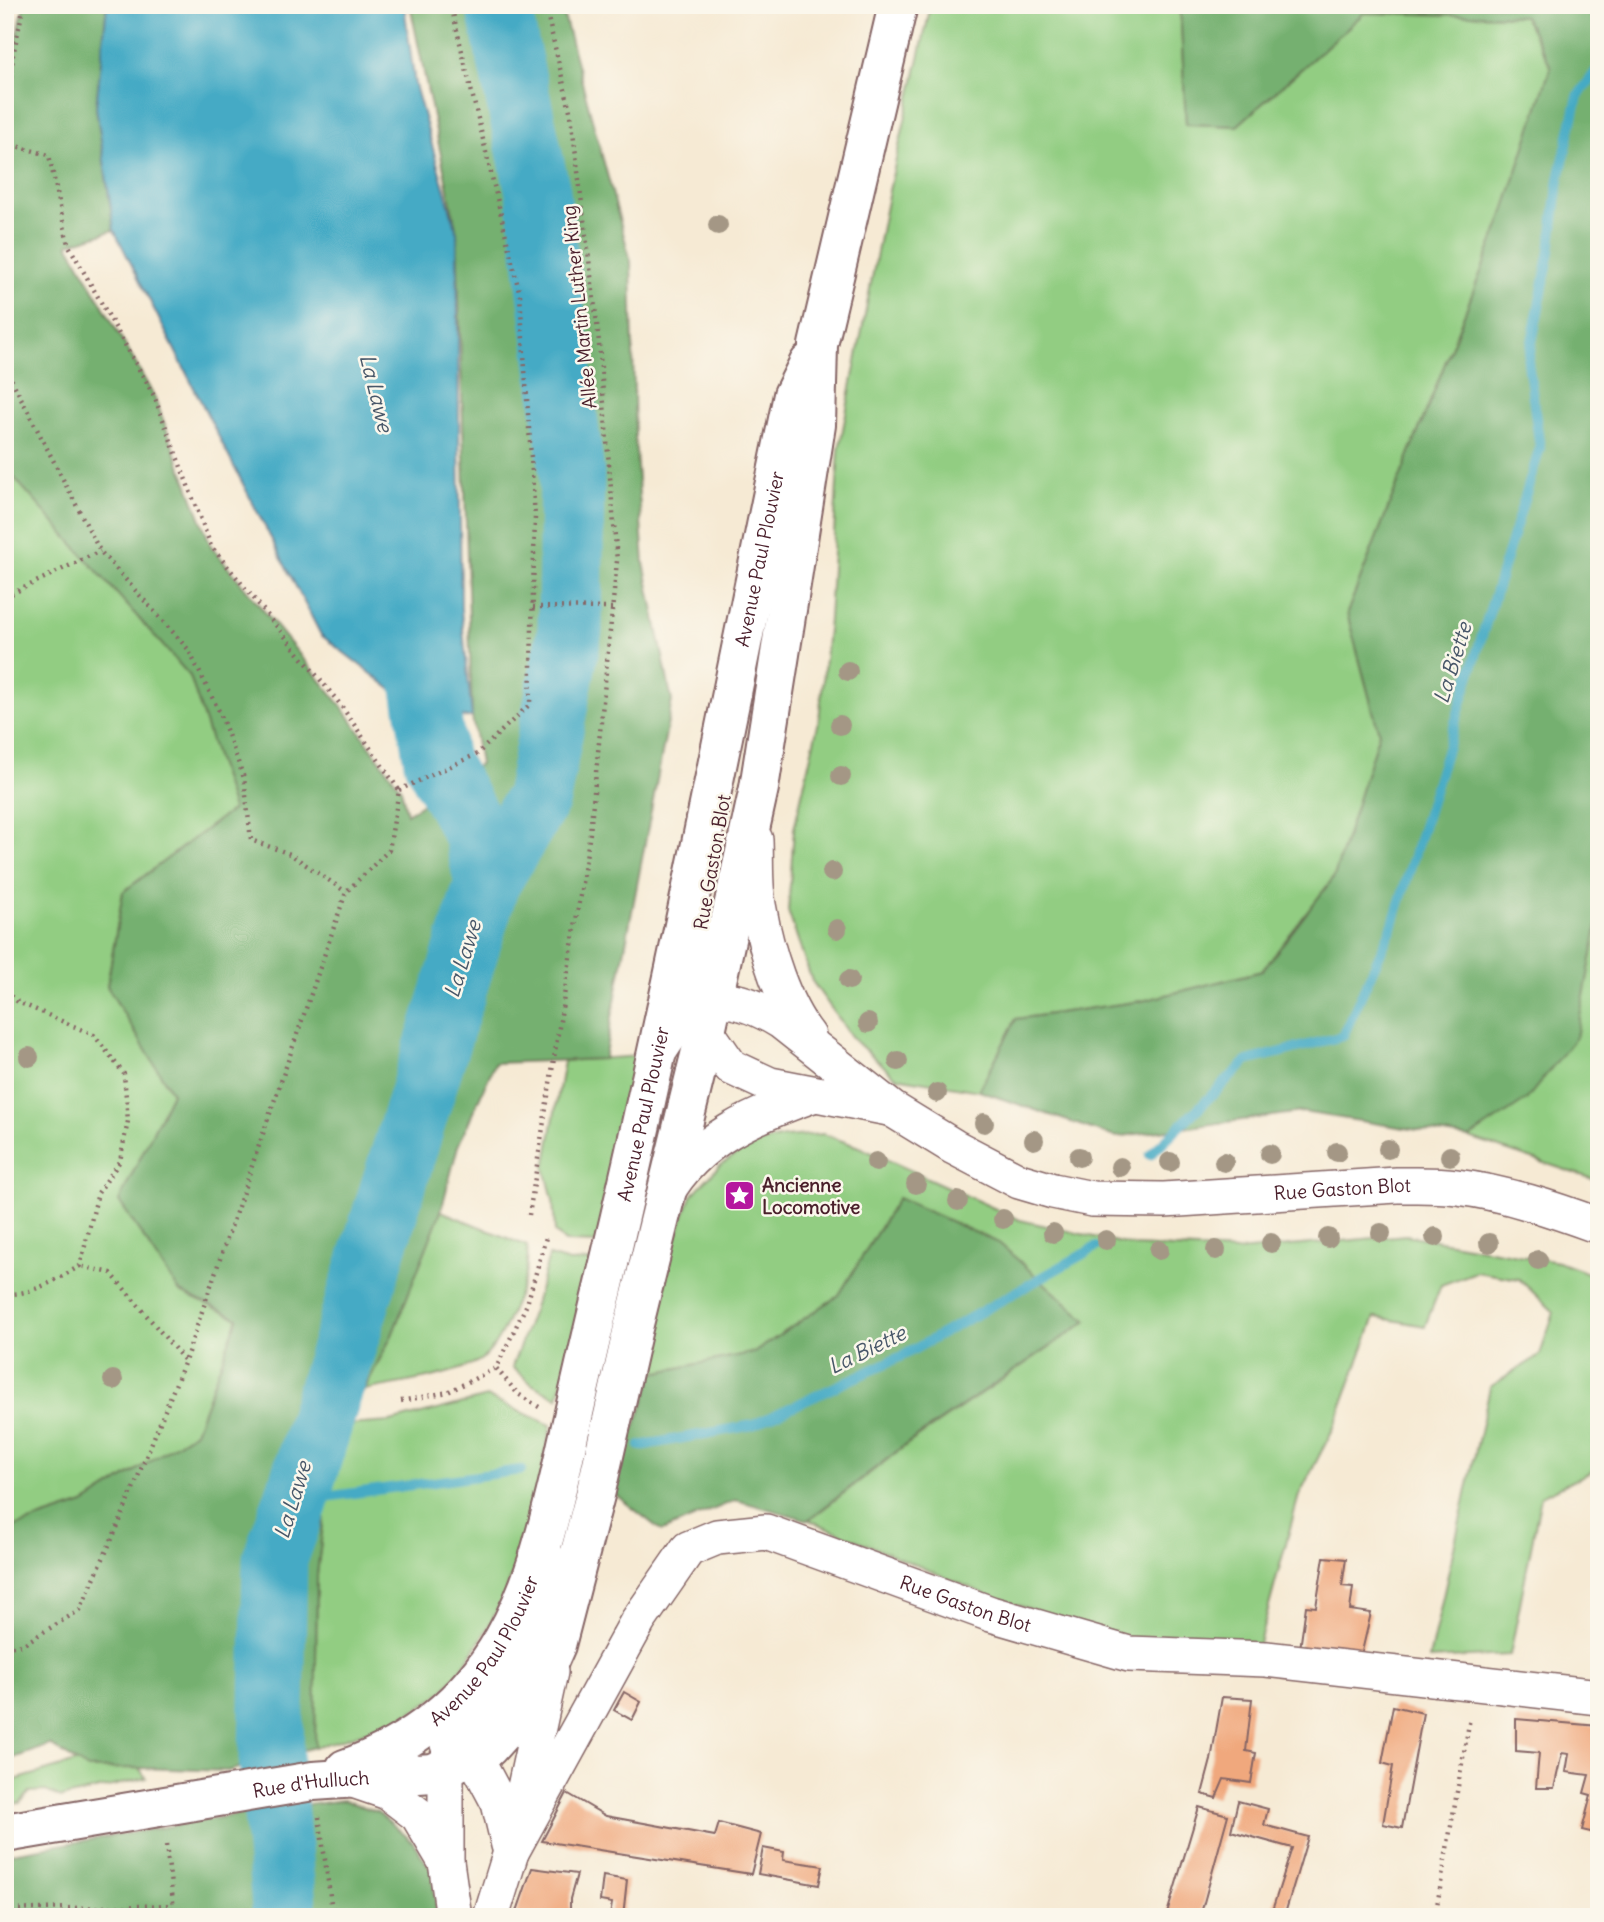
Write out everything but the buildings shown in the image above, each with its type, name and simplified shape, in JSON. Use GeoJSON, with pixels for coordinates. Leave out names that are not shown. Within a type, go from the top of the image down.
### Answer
{"type":"FeatureCollection","features":[{"type":"Feature","properties":{"kind":"main road","name":"Avenue Paul Plouvier"},"geometry":{"type":"LineString","coordinates":[[556,1645],[595,1495],[666,1194],[704,1012],[759,788],[816,425],[818,345],[898,5]]}},
{"type":"Feature","properties":{"kind":"main road","name":"Avenue Paul Plouvier"},"geometry":{"type":"LineString","coordinates":[[313,1781],[372,1759],[415,1735],[466,1693],[503,1641],[529,1590],[545,1539],[654,1060],[793,395],[818,345]]}},
{"type":"Feature","properties":{"kind":"main road","name":"Rue d'Hulluch"},"geometry":{"type":"LineString","coordinates":[[5,1833],[313,1781],[433,1773],[457,1755],[488,1748],[532,1699],[556,1645]]}},
{"type":"Feature","properties":{"kind":"street","name":"Rue Gaston Blot"},"geometry":{"type":"LineString","coordinates":[[726,717],[724,803],[692,983],[704,1012],[732,1067],[770,1085],[892,1109]]}},
{"type":"Feature","properties":{"kind":"street","name":"Rue Gaston Blot"},"geometry":{"type":"LineString","coordinates":[[759,788],[755,832],[758,909],[766,943],[785,996],[797,1023],[818,1049]]}},
{"type":"Feature","properties":{"kind":"street","name":"Rue Gaston Blot"},"geometry":{"type":"LineString","coordinates":[[704,1012],[745,1004],[764,1010],[818,1049],[892,1109],[954,1147],[1019,1181],[1053,1191],[1092,1199],[1164,1200],[1431,1185],[1458,1187],[1551,1208],[1599,1226]]}},
{"type":"Feature","properties":{"kind":"street"},"geometry":{"type":"LineString","coordinates":[[654,1060],[704,1012]]}},
{"type":"Feature","properties":{"kind":"street","name":"Rue Gaston Blot"},"geometry":{"type":"LineString","coordinates":[[666,1194],[677,1173],[720,1138],[764,1112],[812,1095]]}},
{"type":"Feature","properties":{"kind":"street","name":"Rue Gaston Blot"},"geometry":{"type":"LineString","coordinates":[[511,1852],[638,1621],[688,1549],[717,1537],[766,1532],[991,1614],[1129,1654],[1266,1659],[1599,1697]]}},
{"type":"Feature","properties":{"kind":"street"},"geometry":{"type":"LineString","coordinates":[[454,1917],[446,1862],[457,1755],[468,1723],[495,1694],[521,1657],[540,1617],[547,1574],[545,1539]]}},
{"type":"Feature","properties":{"kind":"street"},"geometry":{"type":"LineString","coordinates":[[491,1917],[511,1852],[556,1645]]}},
{"type":"Feature","properties":{"kind":"street"},"geometry":{"type":"LineString","coordinates":[[415,1735],[457,1755],[499,1803],[511,1852]]}},
{"type":"Feature","properties":{"kind":"street"},"geometry":{"type":"LineString","coordinates":[[350,1779],[388,1792],[418,1815],[446,1862]]}},
{"type":"Feature","properties":{"kind":"path"},"geometry":{"type":"LineString","coordinates":[[5,154],[13,55],[24,5]]}},
{"type":"Feature","properties":{"kind":"path"},"geometry":{"type":"LineString","coordinates":[[400,790],[477,754],[530,704],[535,517],[520,295],[452,5]]}},
{"type":"Feature","properties":{"kind":"path","name":"Allée Martin Luther King"},"geometry":{"type":"LineString","coordinates":[[529,1215],[590,833],[617,561],[598,332],[571,115],[545,5]]}},
{"type":"Feature","properties":{"kind":"path"},"geometry":{"type":"LineString","coordinates":[[5,1647],[22,1645],[80,1610],[120,1521],[185,1361],[346,892],[389,850],[400,790],[340,704],[211,546],[154,396],[68,244],[49,155],[6,143]]}},
{"type":"Feature","properties":{"kind":"path"},"geometry":{"type":"LineString","coordinates":[[5,367],[100,551],[188,649],[220,713],[244,778],[251,839],[290,854],[346,892]]}},
{"type":"Feature","properties":{"kind":"path"},"geometry":{"type":"LineString","coordinates":[[5,597],[100,551]]}},
{"type":"Feature","properties":{"kind":"path"},"geometry":{"type":"LineString","coordinates":[[533,607],[612,608]]}},
{"type":"Feature","properties":{"kind":"path"},"geometry":{"type":"LineString","coordinates":[[5,992],[18,1002],[94,1035],[124,1074],[128,1121],[120,1161],[98,1193],[80,1266]]}},
{"type":"Feature","properties":{"kind":"path"},"geometry":{"type":"LineString","coordinates":[[401,1401],[448,1392],[496,1368],[527,1304],[547,1234]]}},
{"type":"Feature","properties":{"kind":"path"},"geometry":{"type":"LineString","coordinates":[[5,1294],[18,1294],[50,1284],[80,1266],[111,1273],[185,1361]]}},
{"type":"Feature","properties":{"kind":"path"},"geometry":{"type":"LineString","coordinates":[[496,1368],[517,1394],[540,1407]]}},
{"type":"Feature","properties":{"kind":"path"},"geometry":{"type":"LineString","coordinates":[[1435,1917],[1476,1683]]}},
{"type":"Feature","properties":{"kind":"path"},"geometry":{"type":"LineString","coordinates":[[313,1781],[333,1917]]}},
{"type":"Feature","properties":{"kind":"path"},"geometry":{"type":"LineString","coordinates":[[161,1807],[175,1917]]}},
{"type":"Feature","properties":{"kind":"path"},"geometry":{"type":"LineString","coordinates":[[5,1910],[173,1905]]}},
{"type":"Feature","properties":{"kind":"green space"},"geometry":{"type":"Polygon","coordinates":[[[24,5],[107,5],[96,107],[114,230],[68,244],[154,396],[211,546],[340,704],[401,789],[407,814],[480,764],[472,717],[457,233],[410,5],[561,5],[631,262],[635,438],[644,563],[672,701],[604,1059],[495,1063],[458,1146],[441,1211],[392,1335],[331,1455],[317,1575],[315,1747],[228,1771],[88,1769],[50,1745],[5,1761],[5,1530],[84,1504],[195,1432],[238,1318],[180,1292],[119,1201],[172,1093],[107,986],[123,892],[233,809],[190,676],[11,474],[5,471],[5,51],[13,54],[24,5]]]}},
{"type":"Feature","properties":{"kind":"green space"},"geometry":{"type":"Polygon","coordinates":[[[931,5],[1180,5],[1186,124],[1237,126],[1364,13],[1524,16],[1551,66],[1501,221],[1347,613],[1379,733],[1334,877],[1262,971],[1142,1001],[1016,1019],[979,1091],[896,1077],[853,1039],[812,981],[788,911],[794,829],[819,720],[829,619],[839,450],[888,195],[931,5]]]}},
{"type":"Feature","properties":{"kind":"green space"},"geometry":{"type":"Polygon","coordinates":[[[1180,5],[1599,5],[1599,918],[1576,1037],[1526,1100],[1469,1138],[1302,1112],[1115,1137],[979,1091],[1016,1019],[1142,1001],[1262,971],[1334,877],[1379,733],[1347,613],[1501,221],[1551,66],[1524,16],[1364,13],[1237,126],[1186,124],[1180,5]]]}},
{"type":"Feature","properties":{"kind":"green space"},"geometry":{"type":"Polygon","coordinates":[[[5,471],[11,473],[190,676],[233,809],[123,892],[107,986],[172,1093],[119,1201],[180,1292],[238,1318],[195,1432],[84,1504],[5,1530],[5,471]]]}},
{"type":"Feature","properties":{"kind":"green space"},"geometry":{"type":"Polygon","coordinates":[[[1599,918],[1599,1181],[1469,1138],[1526,1099],[1576,1037],[1599,918]]]}},
{"type":"Feature","properties":{"kind":"green space"},"geometry":{"type":"Polygon","coordinates":[[[640,1056],[597,1243],[565,1242],[555,1232],[553,1200],[545,1168],[564,1061],[640,1056]]]}},
{"type":"Feature","properties":{"kind":"green space"},"geometry":{"type":"Polygon","coordinates":[[[823,1134],[859,1147],[1020,1220],[1134,1246],[1238,1251],[1406,1235],[1558,1262],[1599,1277],[1599,1468],[1541,1496],[1510,1655],[1429,1659],[1490,1387],[1540,1355],[1554,1312],[1519,1279],[1476,1272],[1441,1285],[1425,1326],[1375,1317],[1334,1427],[1299,1495],[1258,1647],[1137,1641],[997,1599],[809,1520],[909,1443],[1086,1322],[999,1243],[898,1198],[839,1295],[755,1352],[654,1373],[660,1305],[674,1243],[691,1196],[719,1166],[752,1144],[784,1137],[823,1134]]]}},
{"type":"Feature","properties":{"kind":"green space"},"geometry":{"type":"Polygon","coordinates":[[[898,1198],[999,1243],[1087,1321],[909,1442],[808,1520],[736,1500],[662,1531],[612,1492],[654,1373],[755,1352],[839,1295],[898,1198]]]}},
{"type":"Feature","properties":{"kind":"green space"},"geometry":{"type":"Polygon","coordinates":[[[441,1211],[527,1246],[524,1278],[511,1314],[492,1348],[473,1364],[426,1378],[364,1390],[392,1335],[441,1211]]]}},
{"type":"Feature","properties":{"kind":"green space"},"geometry":{"type":"Polygon","coordinates":[[[549,1256],[569,1262],[595,1261],[558,1398],[533,1385],[512,1367],[534,1308],[549,1256]]]}},
{"type":"Feature","properties":{"kind":"green space"},"geometry":{"type":"Polygon","coordinates":[[[487,1397],[551,1425],[531,1517],[500,1604],[486,1632],[464,1664],[433,1699],[391,1722],[315,1747],[317,1575],[331,1455],[346,1425],[390,1422],[487,1397]]]}},
{"type":"Feature","properties":{"kind":"green space"},"geometry":{"type":"Polygon","coordinates":[[[82,1760],[139,1768],[146,1778],[61,1798],[46,1791],[30,1792],[20,1803],[5,1805],[5,1783],[82,1760]]]}},
{"type":"Feature","properties":{"kind":"green space"},"geometry":{"type":"Polygon","coordinates":[[[343,1800],[378,1812],[413,1842],[432,1872],[437,1917],[5,1917],[5,1854],[235,1815],[343,1800]]]}},
{"type":"Feature","properties":{"kind":"water"},"geometry":{"type":"Polygon","coordinates":[[[107,5],[404,5],[415,85],[457,233],[461,609],[472,717],[429,718],[321,635],[227,453],[114,230],[96,107],[107,5]]]}},
{"type":"Feature","properties":{"kind":"waterway"},"geometry":{"type":"LineString","coordinates":[[487,883],[538,798],[570,630],[572,474],[538,192],[498,5]]}},
{"type":"Feature","properties":{"kind":"waterway","name":"La Biette"},"geometry":{"type":"LineString","coordinates":[[1150,1155],[1247,1061],[1343,1036],[1392,927],[1540,448],[1528,362],[1550,251],[1559,179],[1578,96],[1599,67]]}},
{"type":"Feature","properties":{"kind":"waterway","name":"La Lawe"},"geometry":{"type":"LineString","coordinates":[[285,1917],[271,1756],[275,1559],[296,1501],[487,883],[476,834],[436,761],[423,682],[423,629]]}},
{"type":"Feature","properties":{"kind":"waterway","name":"La Biette"},"geometry":{"type":"LineString","coordinates":[[640,1446],[753,1425],[906,1354],[1096,1247]]}},
{"type":"Feature","properties":{"kind":"waterway","name":"La Biette"},"geometry":{"type":"LineString","coordinates":[[296,1501],[521,1470]]}},
{"type":"Feature","properties":{"kind":"place","name":"Ancienne Locomotive"},"geometry":{"type":"Point","coordinates":[739,1196]}}]}
